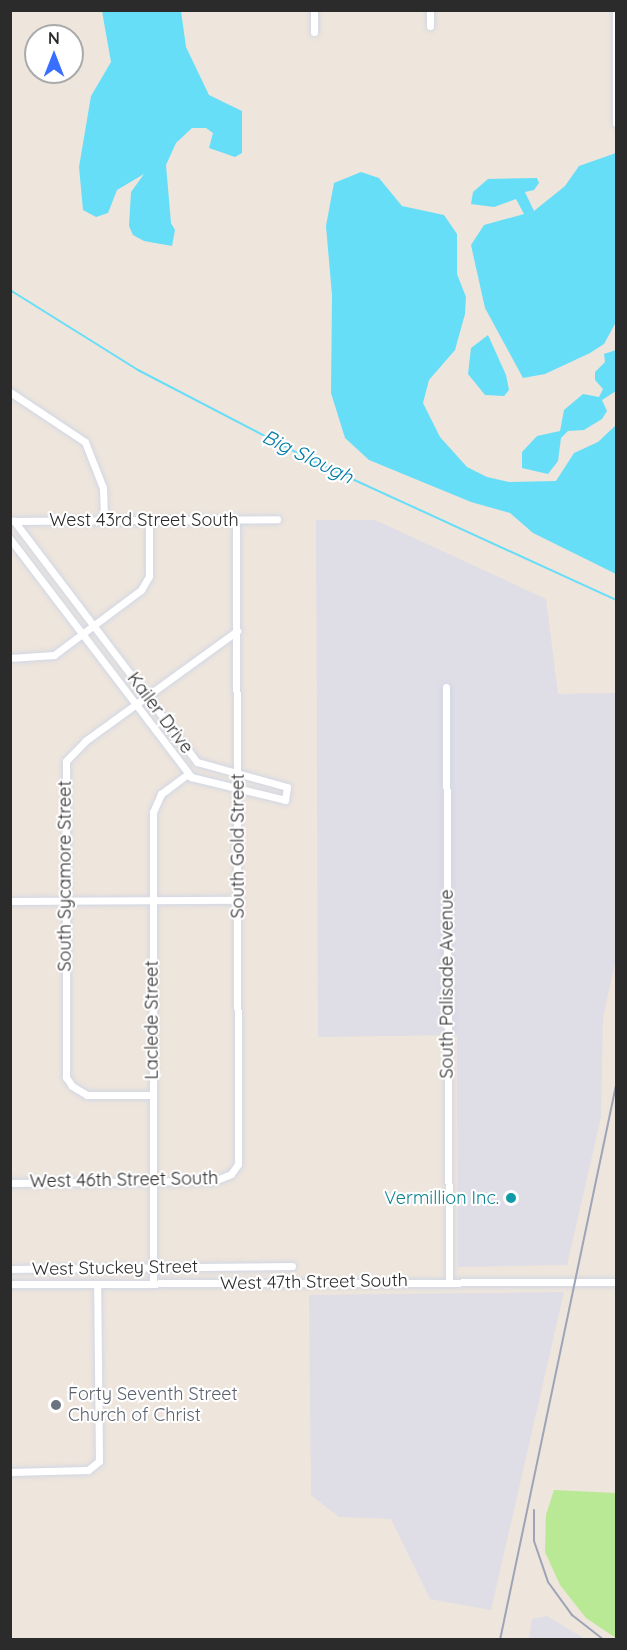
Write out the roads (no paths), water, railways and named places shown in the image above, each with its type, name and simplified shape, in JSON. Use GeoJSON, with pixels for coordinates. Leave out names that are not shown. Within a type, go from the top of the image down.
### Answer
{"type":"FeatureCollection","features":[{"type":"Feature","properties":{"kind":"street"},"geometry":{"type":"LineString","coordinates":[[314,10],[314,32]]}},
{"type":"Feature","properties":{"kind":"street"},"geometry":{"type":"LineString","coordinates":[[430,10],[430,26]]}},
{"type":"Feature","properties":{"kind":"street"},"geometry":{"type":"LineString","coordinates":[[616,10],[616,123]]}},
{"type":"Feature","properties":{"kind":"street"},"geometry":{"type":"LineString","coordinates":[[10,392],[85,442],[103,488],[104,520]]}},
{"type":"Feature","properties":{"kind":"street","name":"West 43rd Street South"},"geometry":{"type":"LineString","coordinates":[[12,521],[277,519]]}},
{"type":"Feature","properties":{"kind":"street"},"geometry":{"type":"LineString","coordinates":[[10,658],[54,655],[146,583],[150,566],[149,520]]}},
{"type":"Feature","properties":{"kind":"street","name":"South Gold Street"},"geometry":{"type":"LineString","coordinates":[[234,1171],[240,1145],[236,520]]}},
{"type":"Feature","properties":{"kind":"street","name":"Kailer Drive"},"geometry":{"type":"LineString","coordinates":[[10,539],[188,774],[285,800],[288,794],[287,787],[197,762],[12,521]]}},
{"type":"Feature","properties":{"kind":"street","name":"South Sycamore Street"},"geometry":{"type":"LineString","coordinates":[[153,1095],[87,1095],[68,1080],[65,901],[66,761],[74,750],[237,631]]}},
{"type":"Feature","properties":{"kind":"street","name":"South Palisade Avenue"},"geometry":{"type":"LineString","coordinates":[[446,687],[448,1281]]}},
{"type":"Feature","properties":{"kind":"street","name":"Laclede Street"},"geometry":{"type":"LineString","coordinates":[[153,1283],[154,802],[188,774]]}},
{"type":"Feature","properties":{"kind":"street"},"geometry":{"type":"LineString","coordinates":[[10,901],[239,900]]}},
{"type":"Feature","properties":{"kind":"street","name":"West 46th Street South"},"geometry":{"type":"LineString","coordinates":[[10,1183],[214,1181],[234,1171]]}},
{"type":"Feature","properties":{"kind":"street","name":"West Stuckey Street"},"geometry":{"type":"LineString","coordinates":[[10,1269],[292,1266]]}},
{"type":"Feature","properties":{"kind":"street","name":"West 47th Street South"},"geometry":{"type":"LineString","coordinates":[[10,1284],[616,1282]]}},
{"type":"Feature","properties":{"kind":"street"},"geometry":{"type":"LineString","coordinates":[[10,1472],[71,1472],[95,1466],[99,1461],[97,1284]]}},
{"type":"Feature","properties":{"kind":"water"},"geometry":{"type":"Polygon","coordinates":[[[102,11],[181,11],[186,47],[209,95],[242,111],[242,153],[235,157],[209,148],[213,133],[206,128],[192,128],[176,143],[166,165],[171,223],[175,230],[172,246],[144,241],[133,235],[129,226],[131,192],[144,174],[117,190],[108,213],[96,217],[83,210],[79,167],[91,96],[111,62],[102,11]]]}},
{"type":"Feature","properties":{"kind":"water"},"geometry":{"type":"Polygon","coordinates":[[[616,153],[616,322],[604,344],[590,353],[545,374],[523,378],[485,308],[471,245],[484,225],[524,214],[516,199],[494,207],[471,204],[473,192],[488,179],[537,178],[539,183],[534,190],[525,192],[534,211],[565,186],[579,166],[616,153]]]}},
{"type":"Feature","properties":{"kind":"water"},"geometry":{"type":"Polygon","coordinates":[[[361,172],[379,178],[402,206],[444,215],[457,234],[457,274],[466,297],[465,314],[455,350],[429,380],[423,403],[440,437],[467,467],[487,477],[509,482],[556,481],[574,453],[598,442],[616,425],[616,574],[533,533],[510,513],[471,502],[369,460],[345,438],[331,393],[332,295],[326,226],[334,183],[361,172]]]}},
{"type":"Feature","properties":{"kind":"water"},"geometry":{"type":"Polygon","coordinates":[[[488,335],[506,375],[509,390],[504,396],[485,395],[468,374],[471,348],[488,335]]]}},
{"type":"Feature","properties":{"kind":"water"},"geometry":{"type":"Polygon","coordinates":[[[616,350],[616,391],[602,400],[607,411],[602,419],[584,430],[568,431],[561,438],[558,461],[548,474],[522,468],[522,452],[537,436],[560,431],[564,410],[583,394],[599,397],[603,389],[595,380],[595,372],[605,362],[604,354],[616,350]]]}},
{"type":"Feature","properties":{"kind":"waterway","name":"Big Slough"},"geometry":{"type":"LineString","coordinates":[[10,290],[138,370],[315,462],[616,600]]}},
{"type":"Feature","properties":{"kind":"railway"},"geometry":{"type":"LineString","coordinates":[[500,1640],[616,1085]]}},
{"type":"Feature","properties":{"kind":"railway"},"geometry":{"type":"LineString","coordinates":[[534,1510],[534,1541],[548,1582],[572,1615],[604,1640]]}},
{"type":"Feature","properties":{"kind":"place","name":"Vermillion Inc."},"geometry":{"type":"Point","coordinates":[511,1198]}},
{"type":"Feature","properties":{"kind":"place","name":"Forty Seventh Street Church of Christ"},"geometry":{"type":"Point","coordinates":[56,1405]}}]}
